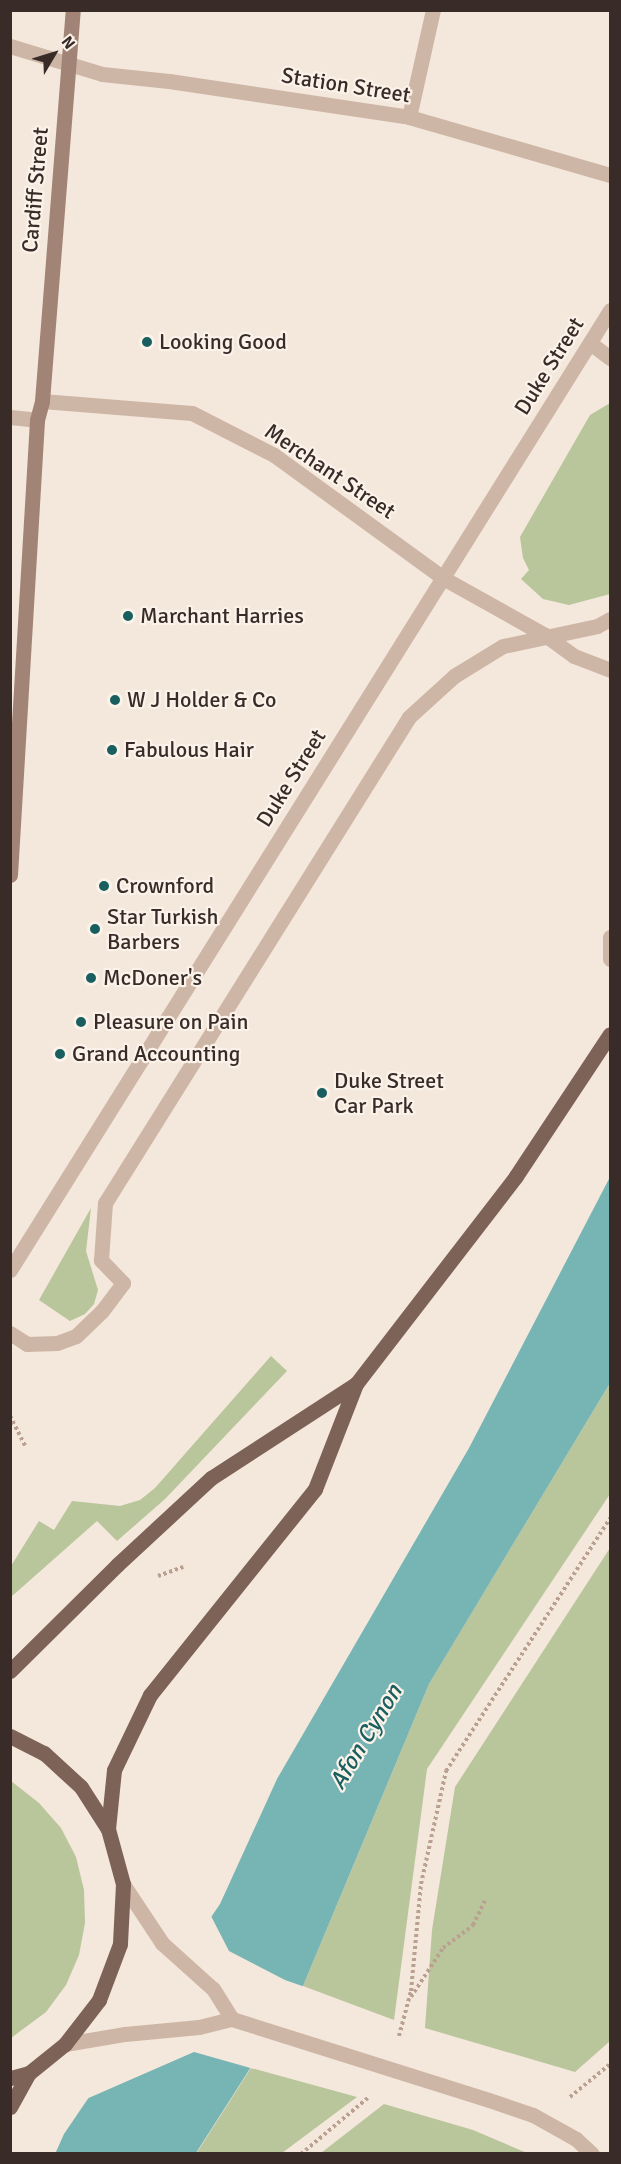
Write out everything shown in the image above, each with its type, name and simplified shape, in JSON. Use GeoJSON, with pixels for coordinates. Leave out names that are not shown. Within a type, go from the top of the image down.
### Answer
{"type":"FeatureCollection","features":[{"type":"Feature","properties":{"kind":"main road","name":"Cardiff Street"},"geometry":{"type":"LineString","coordinates":[[10,875],[37,420],[42,401],[74,10]]}},
{"type":"Feature","properties":{"kind":"main road"},"geometry":{"type":"LineString","coordinates":[[108,1829],[114,1770],[150,1695],[315,1489],[356,1384],[516,1176],[610,1034]]}},
{"type":"Feature","properties":{"kind":"main road"},"geometry":{"type":"LineString","coordinates":[[10,1671],[117,1565],[211,1478],[356,1384]]}},
{"type":"Feature","properties":{"kind":"main road"},"geometry":{"type":"LineString","coordinates":[[10,1736],[44,1753],[81,1787],[108,1829],[123,1884],[120,1944],[99,2000],[65,2044],[28,2073],[10,2078]]}},
{"type":"Feature","properties":{"kind":"main road"},"geometry":{"type":"LineString","coordinates":[[10,2107],[28,2073]]}},
{"type":"Feature","properties":{"kind":"street"},"geometry":{"type":"LineString","coordinates":[[409,117],[433,10]]}},
{"type":"Feature","properties":{"kind":"street","name":"Station Street"},"geometry":{"type":"LineString","coordinates":[[10,46],[102,74],[169,81],[409,117],[610,175]]}},
{"type":"Feature","properties":{"kind":"street","name":"Duke Street"},"geometry":{"type":"LineString","coordinates":[[10,1270],[610,310]]}},
{"type":"Feature","properties":{"kind":"street"},"geometry":{"type":"LineString","coordinates":[[590,343],[610,358]]}},
{"type":"Feature","properties":{"kind":"street","name":"Merchant Street"},"geometry":{"type":"LineString","coordinates":[[42,401],[192,413],[274,455],[442,578],[545,635],[574,657],[610,670]]}},
{"type":"Feature","properties":{"kind":"street"},"geometry":{"type":"LineString","coordinates":[[10,417],[37,420]]}},
{"type":"Feature","properties":{"kind":"street"},"geometry":{"type":"LineString","coordinates":[[10,1333],[27,1344],[57,1343],[76,1336],[102,1311],[123,1283],[101,1260],[105,1203],[409,717],[454,676],[503,646],[545,635],[597,626],[610,619]]}},
{"type":"Feature","properties":{"kind":"street"},"geometry":{"type":"LineString","coordinates":[[610,937],[610,959]]}},
{"type":"Feature","properties":{"kind":"street"},"geometry":{"type":"LineString","coordinates":[[123,1884],[162,1944],[213,1989],[232,2019]]}},
{"type":"Feature","properties":{"kind":"street"},"geometry":{"type":"LineString","coordinates":[[65,2044],[125,2034],[199,2027],[232,2019],[533,2115],[576,2139],[591,2154]]}},
{"type":"Feature","properties":{"kind":"path"},"geometry":{"type":"LineString","coordinates":[[10,1416],[25,1446]]}},
{"type":"Feature","properties":{"kind":"path"},"geometry":{"type":"LineString","coordinates":[[397,2041],[409,2000],[421,1884],[446,1771],[610,1518]]}},
{"type":"Feature","properties":{"kind":"path"},"geometry":{"type":"LineString","coordinates":[[409,2000],[443,1948],[473,1925],[485,1900]]}},
{"type":"Feature","properties":{"kind":"path"},"geometry":{"type":"LineString","coordinates":[[570,2098],[610,2064]]}},
{"type":"Feature","properties":{"kind":"path"},"geometry":{"type":"LineString","coordinates":[[301,2154],[377,2090]]}},
{"type":"Feature","properties":{"kind":"green space"},"geometry":{"type":"Polygon","coordinates":[[[610,403],[610,594],[569,605],[543,599],[521,579],[529,570],[523,558],[520,537],[590,415],[610,403]]]}},
{"type":"Feature","properties":{"kind":"green space"},"geometry":{"type":"Polygon","coordinates":[[[91,1208],[86,1251],[98,1290],[94,1304],[85,1314],[70,1321],[39,1300],[91,1208]]]}},
{"type":"Feature","properties":{"kind":"green space"},"geometry":{"type":"Polygon","coordinates":[[[271,1356],[287,1371],[165,1499],[117,1541],[97,1521],[11,1597],[11,1566],[39,1521],[54,1530],[72,1501],[120,1506],[140,1500],[155,1488],[271,1356]]]}},
{"type":"Feature","properties":{"kind":"green space"},"geometry":{"type":"Polygon","coordinates":[[[610,1383],[610,1494],[427,1769],[394,2020],[303,1986],[429,1684],[610,1383]]]}},
{"type":"Feature","properties":{"kind":"green space"},"geometry":{"type":"Polygon","coordinates":[[[610,1548],[610,2041],[575,2072],[425,2028],[432,1930],[455,1787],[610,1548]]]}},
{"type":"Feature","properties":{"kind":"green space"},"geometry":{"type":"Polygon","coordinates":[[[11,1781],[39,1803],[61,1828],[76,1857],[84,1890],[85,1923],[79,1955],[66,1985],[46,2012],[11,2038],[11,1781]]]}},
{"type":"Feature","properties":{"kind":"green space"},"geometry":{"type":"Polygon","coordinates":[[[251,2068],[357,2097],[282,2153],[196,2154],[251,2068]]]}},
{"type":"Feature","properties":{"kind":"green space"},"geometry":{"type":"Polygon","coordinates":[[[384,2104],[473,2130],[527,2153],[321,2153],[384,2104]]]}},
{"type":"Feature","properties":{"kind":"water","name":"Afon Cynon"},"geometry":{"type":"Polygon","coordinates":[[[610,1177],[610,1383],[429,1684],[303,1986],[196,2153],[55,2154],[64,2134],[220,1904],[277,1779],[469,1448],[610,1177]]]}},
{"type":"Feature","properties":{"kind":"pier"},"geometry":{"type":"Polygon","coordinates":[[[210,1914],[229,1951],[285,1980],[305,1987],[254,2069],[194,2052],[84,2100],[210,1914]]]}},
{"type":"Feature","properties":{"kind":"place","name":"Looking Good"},"geometry":{"type":"Point","coordinates":[147,342]}},
{"type":"Feature","properties":{"kind":"place","name":"Marchant Harries"},"geometry":{"type":"Point","coordinates":[128,616]}},
{"type":"Feature","properties":{"kind":"place","name":"W J Holder & Co"},"geometry":{"type":"Point","coordinates":[115,700]}},
{"type":"Feature","properties":{"kind":"place","name":"Fabulous Hair"},"geometry":{"type":"Point","coordinates":[112,750]}},
{"type":"Feature","properties":{"kind":"place","name":"Crownford"},"geometry":{"type":"Point","coordinates":[104,886]}},
{"type":"Feature","properties":{"kind":"place","name":"Star Turkish Barbers"},"geometry":{"type":"Point","coordinates":[95,929]}},
{"type":"Feature","properties":{"kind":"place","name":"McDoner's"},"geometry":{"type":"Point","coordinates":[91,978]}},
{"type":"Feature","properties":{"kind":"place","name":"Pleasure on Pain"},"geometry":{"type":"Point","coordinates":[81,1022]}},
{"type":"Feature","properties":{"kind":"place","name":"Grand Accounting"},"geometry":{"type":"Point","coordinates":[60,1054]}},
{"type":"Feature","properties":{"kind":"place","name":"Duke Street Car Park"},"geometry":{"type":"Point","coordinates":[322,1093]}}]}
